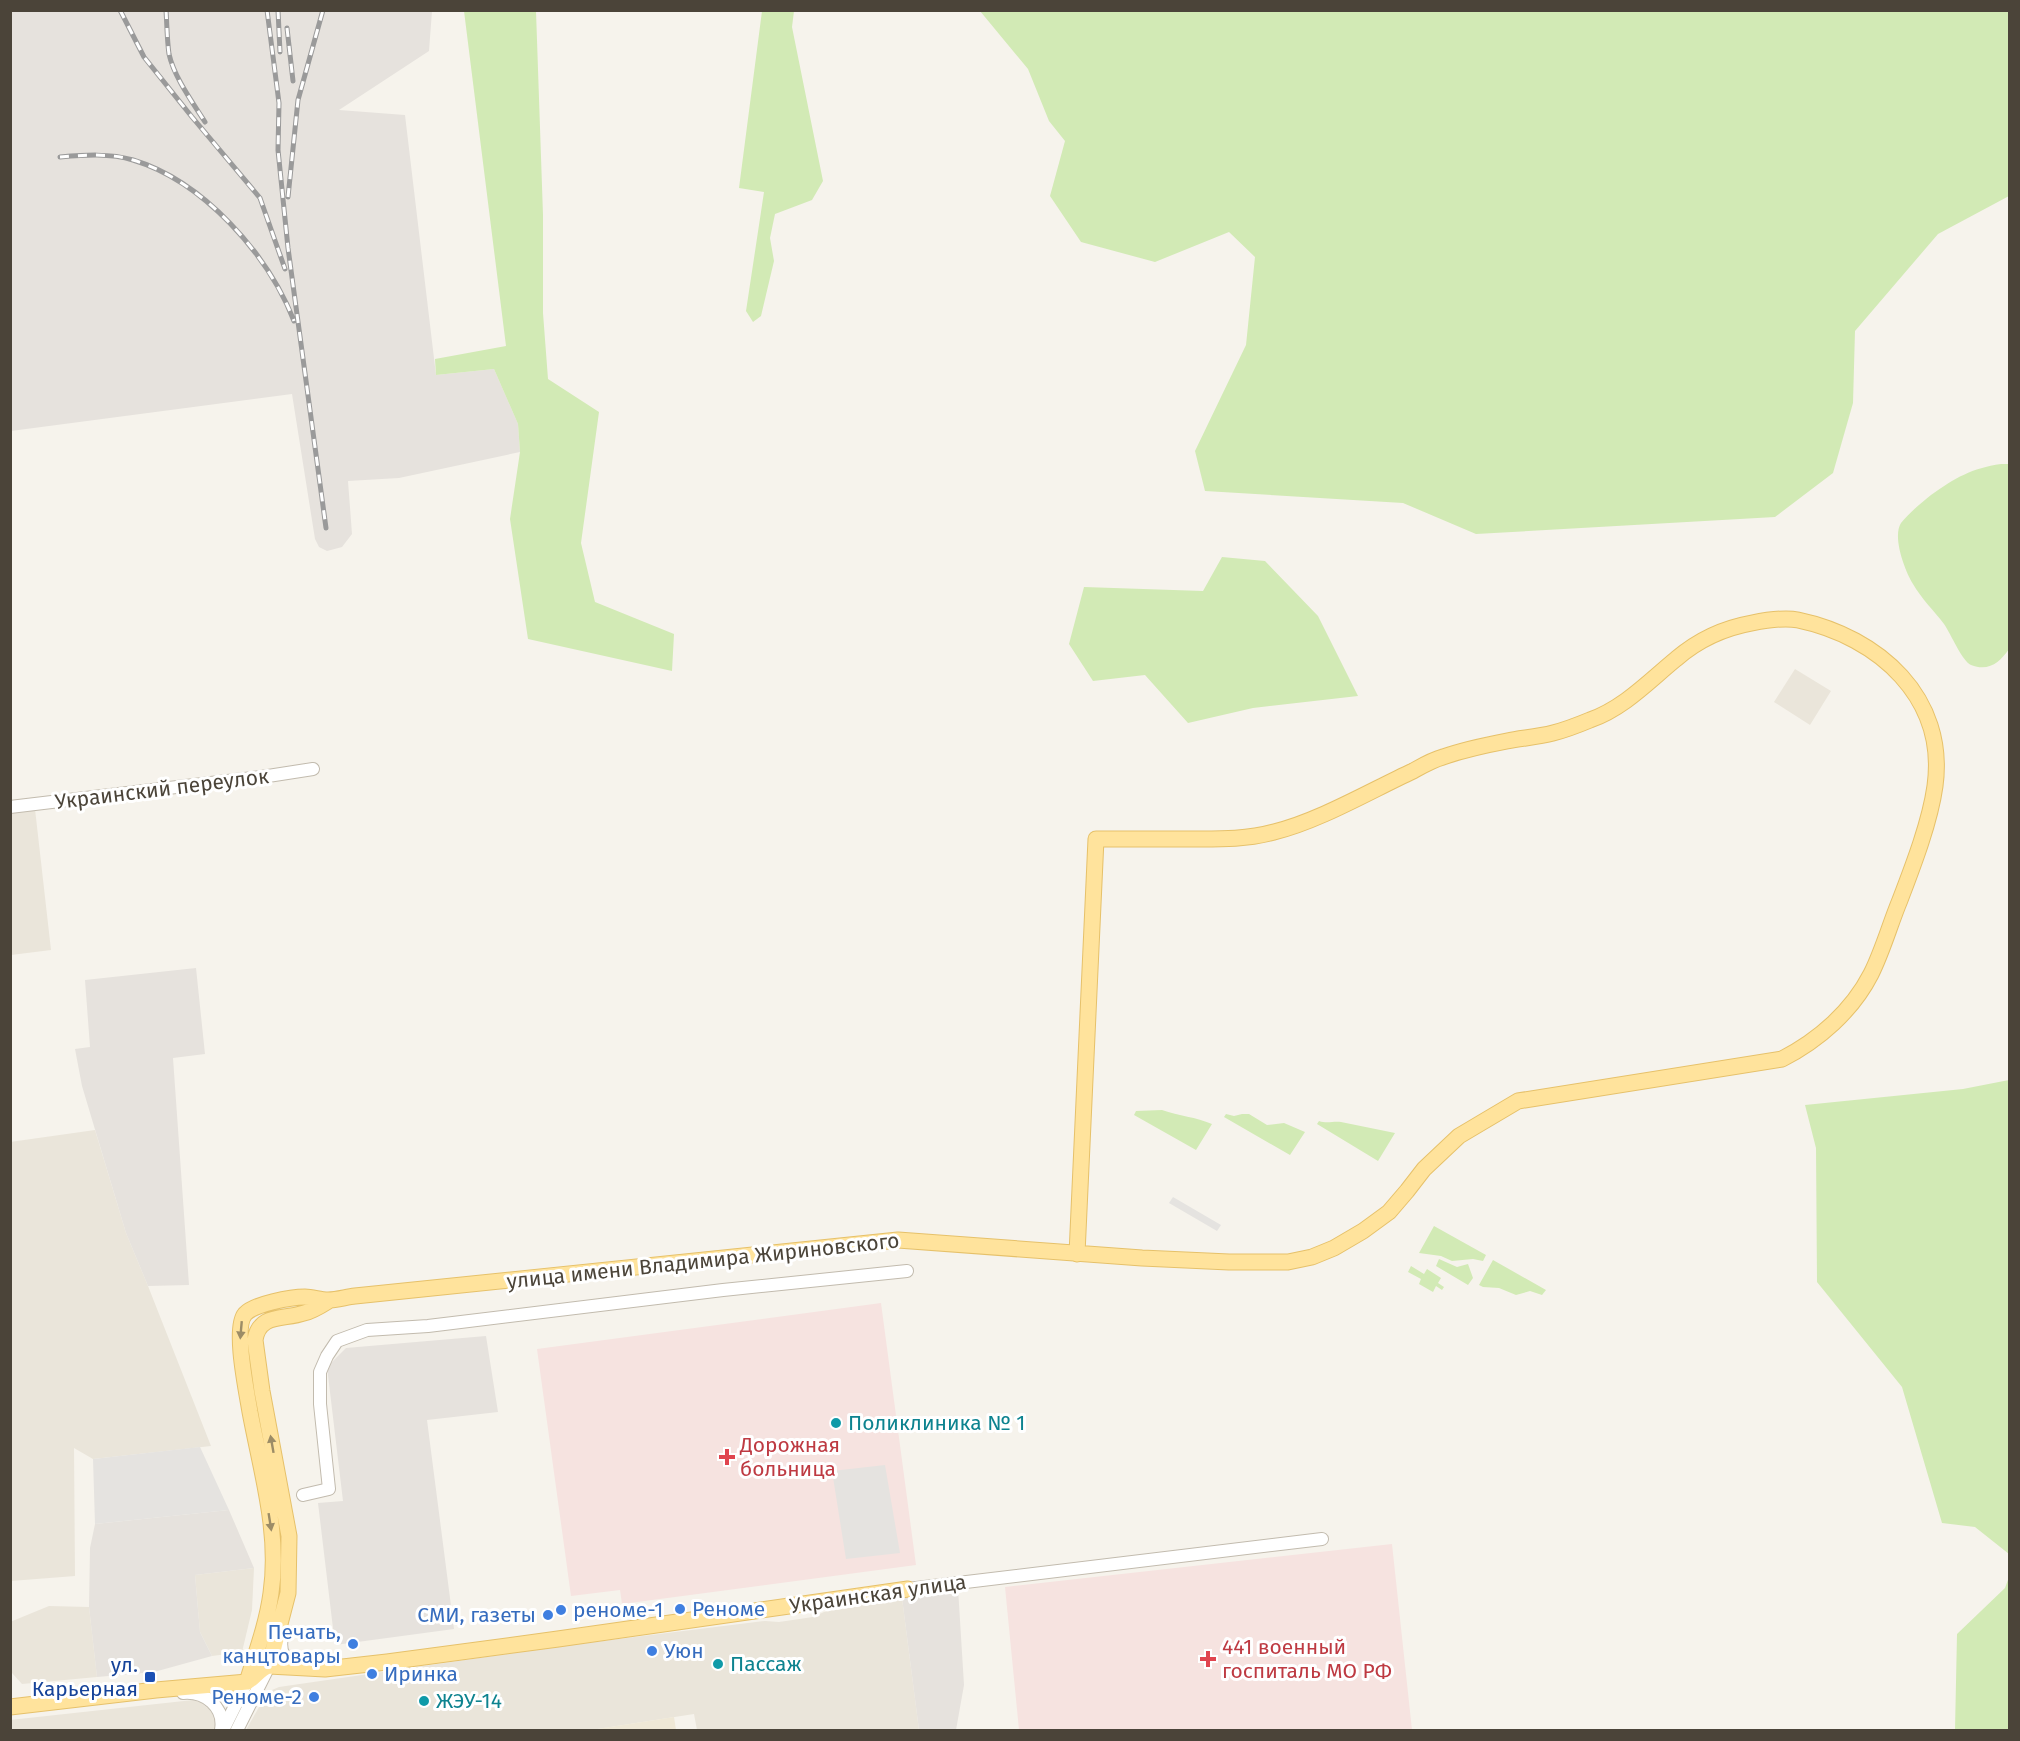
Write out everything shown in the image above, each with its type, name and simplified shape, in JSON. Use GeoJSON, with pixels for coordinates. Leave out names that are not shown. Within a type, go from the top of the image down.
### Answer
{"type":"FeatureCollection","features":[{"type":"Feature","properties":{"kind":"main road","name":"улица имени Владимира Жириновского"},"geometry":{"type":"LineString","coordinates":[[247,1682],[271,1594],[273,1540],[246,1391],[239,1327],[243,1316],[251,1308],[304,1297],[330,1300],[898,1240],[1077,1254],[1229,1262],[1288,1262],[1312,1257],[1343,1242],[1389,1212],[1424,1169],[1459,1136],[1518,1101],[1782,1059],[1814,1041],[1846,1009],[1872,972],[1910,874],[1932,803],[1937,758],[1926,714],[1913,688],[1892,665],[1866,645],[1832,630],[1795,619],[1765,620],[1735,626],[1705,639],[1678,657],[1622,704],[1594,719],[1550,734],[1503,741],[1443,757],[1305,822],[1275,832],[1240,839],[1095,839],[1077,1254]]}},
{"type":"Feature","properties":{"kind":"main road","name":"улица имени Владимира Жириновского"},"geometry":{"type":"LineString","coordinates":[[269,1666],[288,1593],[289,1536],[262,1391],[255,1340],[260,1326],[266,1322],[306,1313],[330,1300]]}},
{"type":"Feature","properties":{"kind":"main road","name":"Украинская улица"},"geometry":{"type":"LineString","coordinates":[[269,1666],[325,1669],[350,1666],[547,1641],[908,1589]]}},
{"type":"Feature","properties":{"kind":"main road"},"geometry":{"type":"LineString","coordinates":[[10,1707],[116,1694],[247,1682],[254,1678],[262,1668],[269,1666]]}},
{"type":"Feature","properties":{"kind":"street","name":"Украинский переулок"},"geometry":{"type":"LineString","coordinates":[[10,807],[313,769]]}},
{"type":"Feature","properties":{"kind":"street"},"geometry":{"type":"LineString","coordinates":[[303,1495],[329,1489],[320,1404],[320,1372],[337,1341],[367,1330],[428,1326],[735,1288],[907,1271]]}},
{"type":"Feature","properties":{"kind":"street","name":"Украинская улица"},"geometry":{"type":"LineString","coordinates":[[908,1589],[1322,1539]]}},
{"type":"Feature","properties":{"kind":"street"},"geometry":{"type":"LineString","coordinates":[[288,1593],[287,1614],[281,1644],[283,1656],[292,1662],[350,1666]]}},
{"type":"Feature","properties":{"kind":"street"},"geometry":{"type":"LineString","coordinates":[[237,1731],[269,1666]]}},
{"type":"Feature","properties":{"kind":"street"},"geometry":{"type":"LineString","coordinates":[[222,1731],[247,1682]]}},
{"type":"Feature","properties":{"kind":"street"},"geometry":{"type":"LineString","coordinates":[[116,1694],[191,1692],[199,1694],[212,1701],[217,1708],[222,1720],[222,1731]]}},
{"type":"Feature","properties":{"kind":"shaded area"},"geometry":{"type":"Polygon","coordinates":[[[10,11],[432,11],[429,51],[339,110],[405,115],[436,375],[494,369],[518,424],[520,452],[399,478],[348,481],[352,534],[342,547],[327,551],[319,547],[315,539],[292,394],[11,431],[10,11]]]}},
{"type":"Feature","properties":{"kind":"shaded area"},"geometry":{"type":"Polygon","coordinates":[[[1795,669],[1831,691],[1810,725],[1774,702],[1795,669]]]}},
{"type":"Feature","properties":{"kind":"shaded area"},"geometry":{"type":"Polygon","coordinates":[[[35,809],[51,950],[11,955],[10,812],[35,809]]]}},
{"type":"Feature","properties":{"kind":"shaded area"},"geometry":{"type":"Polygon","coordinates":[[[196,968],[205,1054],[173,1058],[189,1285],[148,1286],[126,1233],[82,1086],[75,1049],[90,1047],[85,980],[196,968]]]}},
{"type":"Feature","properties":{"kind":"shaded area"},"geometry":{"type":"Polygon","coordinates":[[[95,1130],[126,1233],[211,1446],[93,1459],[74,1448],[75,1576],[11,1581],[10,1142],[95,1130]]]}},
{"type":"Feature","properties":{"kind":"shaded area"},"geometry":{"type":"Polygon","coordinates":[[[1173,1197],[1221,1225],[1217,1231],[1169,1203],[1173,1197]]]}},
{"type":"Feature","properties":{"kind":"shaded area","name":"Дорожная больница"},"geometry":{"type":"Polygon","coordinates":[[[881,1303],[916,1565],[622,1604],[620,1590],[571,1596],[537,1349],[881,1303]]]}},
{"type":"Feature","properties":{"kind":"shaded area"},"geometry":{"type":"Polygon","coordinates":[[[486,1336],[498,1412],[427,1420],[454,1629],[335,1645],[318,1503],[343,1501],[327,1367],[346,1348],[486,1336]]]}},
{"type":"Feature","properties":{"kind":"shaded area"},"geometry":{"type":"Polygon","coordinates":[[[200,1447],[229,1510],[95,1524],[93,1459],[200,1447]]]}},
{"type":"Feature","properties":{"kind":"shaded area"},"geometry":{"type":"Polygon","coordinates":[[[885,1465],[900,1553],[846,1559],[832,1471],[885,1465]]]}},
{"type":"Feature","properties":{"kind":"shaded area"},"geometry":{"type":"Polygon","coordinates":[[[229,1510],[254,1568],[195,1575],[200,1632],[212,1656],[154,1672],[97,1677],[89,1607],[90,1548],[95,1524],[229,1510]]]}},
{"type":"Feature","properties":{"kind":"shaded area","name":"441 военный госпиталь МО РФ"},"geometry":{"type":"Polygon","coordinates":[[[1392,1544],[1412,1730],[1019,1730],[1005,1587],[1392,1544]]]}},
{"type":"Feature","properties":{"kind":"shaded area"},"geometry":{"type":"Polygon","coordinates":[[[254,1568],[252,1610],[242,1652],[212,1656],[200,1632],[195,1575],[254,1568]]]}},
{"type":"Feature","properties":{"kind":"shaded area"},"geometry":{"type":"Polygon","coordinates":[[[958,1588],[964,1685],[956,1730],[919,1730],[902,1598],[914,1592],[958,1588]]]}},
{"type":"Feature","properties":{"kind":"shaded area"},"geometry":{"type":"Polygon","coordinates":[[[902,1598],[919,1730],[697,1730],[694,1714],[591,1730],[246,1730],[263,1700],[272,1690],[279,1687],[562,1646],[765,1621],[779,1622],[902,1598]]]}},
{"type":"Feature","properties":{"kind":"shaded area"},"geometry":{"type":"Polygon","coordinates":[[[49,1606],[89,1607],[97,1677],[22,1684],[12,1673],[10,1622],[49,1606]]]}},
{"type":"Feature","properties":{"kind":"shaded area"},"geometry":{"type":"Polygon","coordinates":[[[193,1700],[209,1709],[213,1715],[214,1730],[11,1730],[10,1720],[193,1700]]]}},
{"type":"Feature","properties":{"kind":"shaded area"},"geometry":{"type":"Polygon","coordinates":[[[674,1717],[676,1730],[591,1730],[674,1717]]]}},
{"type":"Feature","properties":{"kind":"green space"},"geometry":{"type":"Polygon","coordinates":[[[464,11],[536,11],[543,215],[543,313],[548,379],[599,412],[581,543],[595,602],[674,634],[672,671],[528,639],[510,519],[520,452],[518,424],[494,369],[436,375],[435,359],[506,346],[464,11]]]}},
{"type":"Feature","properties":{"kind":"green space"},"geometry":{"type":"Polygon","coordinates":[[[762,11],[794,11],[792,27],[823,181],[812,200],[775,214],[770,238],[774,261],[761,316],[753,322],[746,311],[764,192],[739,188],[762,11]]]}},
{"type":"Feature","properties":{"kind":"green space"},"geometry":{"type":"Polygon","coordinates":[[[980,11],[2009,11],[2009,196],[1938,234],[1855,331],[1853,403],[1833,473],[1775,517],[1476,534],[1403,503],[1205,491],[1195,451],[1246,345],[1255,257],[1229,232],[1155,262],[1081,242],[1050,196],[1065,141],[1049,121],[1028,69],[980,11]]]}},
{"type":"Feature","properties":{"kind":"green space"},"geometry":{"type":"Polygon","coordinates":[[[2010,464],[2009,649],[1993,665],[1977,667],[1964,658],[1944,624],[1913,584],[1906,571],[1898,537],[1901,523],[1931,495],[1972,471],[2010,464]]]}},
{"type":"Feature","properties":{"kind":"green space"},"geometry":{"type":"Polygon","coordinates":[[[1222,557],[1265,561],[1318,616],[1358,696],[1253,708],[1188,723],[1145,675],[1093,681],[1069,644],[1084,587],[1203,591],[1222,557]]]}},
{"type":"Feature","properties":{"kind":"green space"},"geometry":{"type":"Polygon","coordinates":[[[2010,1080],[2009,1554],[1975,1527],[1942,1523],[1902,1387],[1817,1282],[1816,1148],[1805,1105],[1963,1089],[2010,1080]]]}},
{"type":"Feature","properties":{"kind":"green space"},"geometry":{"type":"Polygon","coordinates":[[[1162,1110],[1212,1124],[1196,1150],[1134,1115],[1136,1111],[1162,1110]]]}},
{"type":"Feature","properties":{"kind":"green space"},"geometry":{"type":"Polygon","coordinates":[[[1226,1114],[1234,1116],[1249,1114],[1267,1125],[1284,1123],[1305,1132],[1290,1155],[1224,1117],[1226,1114]]]}},
{"type":"Feature","properties":{"kind":"green space"},"geometry":{"type":"Polygon","coordinates":[[[1319,1121],[1341,1122],[1395,1133],[1378,1161],[1317,1124],[1319,1121]]]}},
{"type":"Feature","properties":{"kind":"green space"},"geometry":{"type":"Polygon","coordinates":[[[1434,1226],[1486,1255],[1483,1261],[1473,1259],[1452,1261],[1441,1256],[1419,1253],[1434,1226]]]}},
{"type":"Feature","properties":{"kind":"green space"},"geometry":{"type":"Polygon","coordinates":[[[1439,1259],[1457,1267],[1468,1264],[1473,1278],[1468,1285],[1436,1266],[1439,1259]]]}},
{"type":"Feature","properties":{"kind":"green space"},"geometry":{"type":"Polygon","coordinates":[[[1493,1260],[1546,1290],[1542,1295],[1530,1291],[1516,1295],[1499,1288],[1479,1285],[1493,1260]]]}},
{"type":"Feature","properties":{"kind":"green space"},"geometry":{"type":"Polygon","coordinates":[[[1411,1266],[1424,1274],[1427,1269],[1441,1278],[1438,1283],[1444,1287],[1442,1290],[1436,1286],[1433,1292],[1419,1284],[1421,1279],[1408,1272],[1411,1266]]]}},
{"type":"Feature","properties":{"kind":"green space"},"geometry":{"type":"Polygon","coordinates":[[[2009,1577],[2009,1730],[1955,1730],[1957,1634],[2005,1588],[2009,1577]]]}},
{"type":"Feature","properties":{"kind":"railway"},"geometry":{"type":"LineString","coordinates":[[120,10],[144,57],[260,198],[285,269]]}},
{"type":"Feature","properties":{"kind":"railway"},"geometry":{"type":"LineString","coordinates":[[166,10],[171,63],[184,90],[205,122]]}},
{"type":"Feature","properties":{"kind":"railway"},"geometry":{"type":"LineString","coordinates":[[267,10],[279,103],[278,150],[288,248],[326,528]]}},
{"type":"Feature","properties":{"kind":"railway"},"geometry":{"type":"LineString","coordinates":[[278,10],[280,52]]}},
{"type":"Feature","properties":{"kind":"railway"},"geometry":{"type":"LineString","coordinates":[[288,197],[298,100],[323,10]]}},
{"type":"Feature","properties":{"kind":"railway"},"geometry":{"type":"LineString","coordinates":[[287,28],[293,81]]}},
{"type":"Feature","properties":{"kind":"railway"},"geometry":{"type":"LineString","coordinates":[[60,157],[97,155],[133,160],[159,170],[184,185],[230,223],[250,246],[268,271],[294,321]]}},
{"type":"Feature","properties":{"kind":"place","name":"Поликлиника № 1"},"geometry":{"type":"Point","coordinates":[836,1423]}},
{"type":"Feature","properties":{"kind":"place","name":"Дорожная больница"},"geometry":{"type":"Point","coordinates":[727,1457]}},
{"type":"Feature","properties":{"kind":"place","name":"Реноме"},"geometry":{"type":"Point","coordinates":[680,1609]}},
{"type":"Feature","properties":{"kind":"place","name":"реноме-1"},"geometry":{"type":"Point","coordinates":[561,1610]}},
{"type":"Feature","properties":{"kind":"place","name":"СМИ, газеты"},"geometry":{"type":"Point","coordinates":[548,1615]}},
{"type":"Feature","properties":{"kind":"place","name":"Печать, канцтовары"},"geometry":{"type":"Point","coordinates":[353,1644]}},
{"type":"Feature","properties":{"kind":"place","name":"Уюн"},"geometry":{"type":"Point","coordinates":[652,1651]}},
{"type":"Feature","properties":{"kind":"place","name":"441 военный госпиталь МО РФ"},"geometry":{"type":"Point","coordinates":[1208,1659]}},
{"type":"Feature","properties":{"kind":"place","name":"Пассаж"},"geometry":{"type":"Point","coordinates":[718,1664]}},
{"type":"Feature","properties":{"kind":"place","name":"Иринка"},"geometry":{"type":"Point","coordinates":[372,1674]}},
{"type":"Feature","properties":{"kind":"place","name":"ул. Карьерная"},"geometry":{"type":"Point","coordinates":[150,1677]}},
{"type":"Feature","properties":{"kind":"place","name":"Реноме-2"},"geometry":{"type":"Point","coordinates":[314,1697]}},
{"type":"Feature","properties":{"kind":"place","name":"ЖЭУ-14"},"geometry":{"type":"Point","coordinates":[424,1701]}}]}
